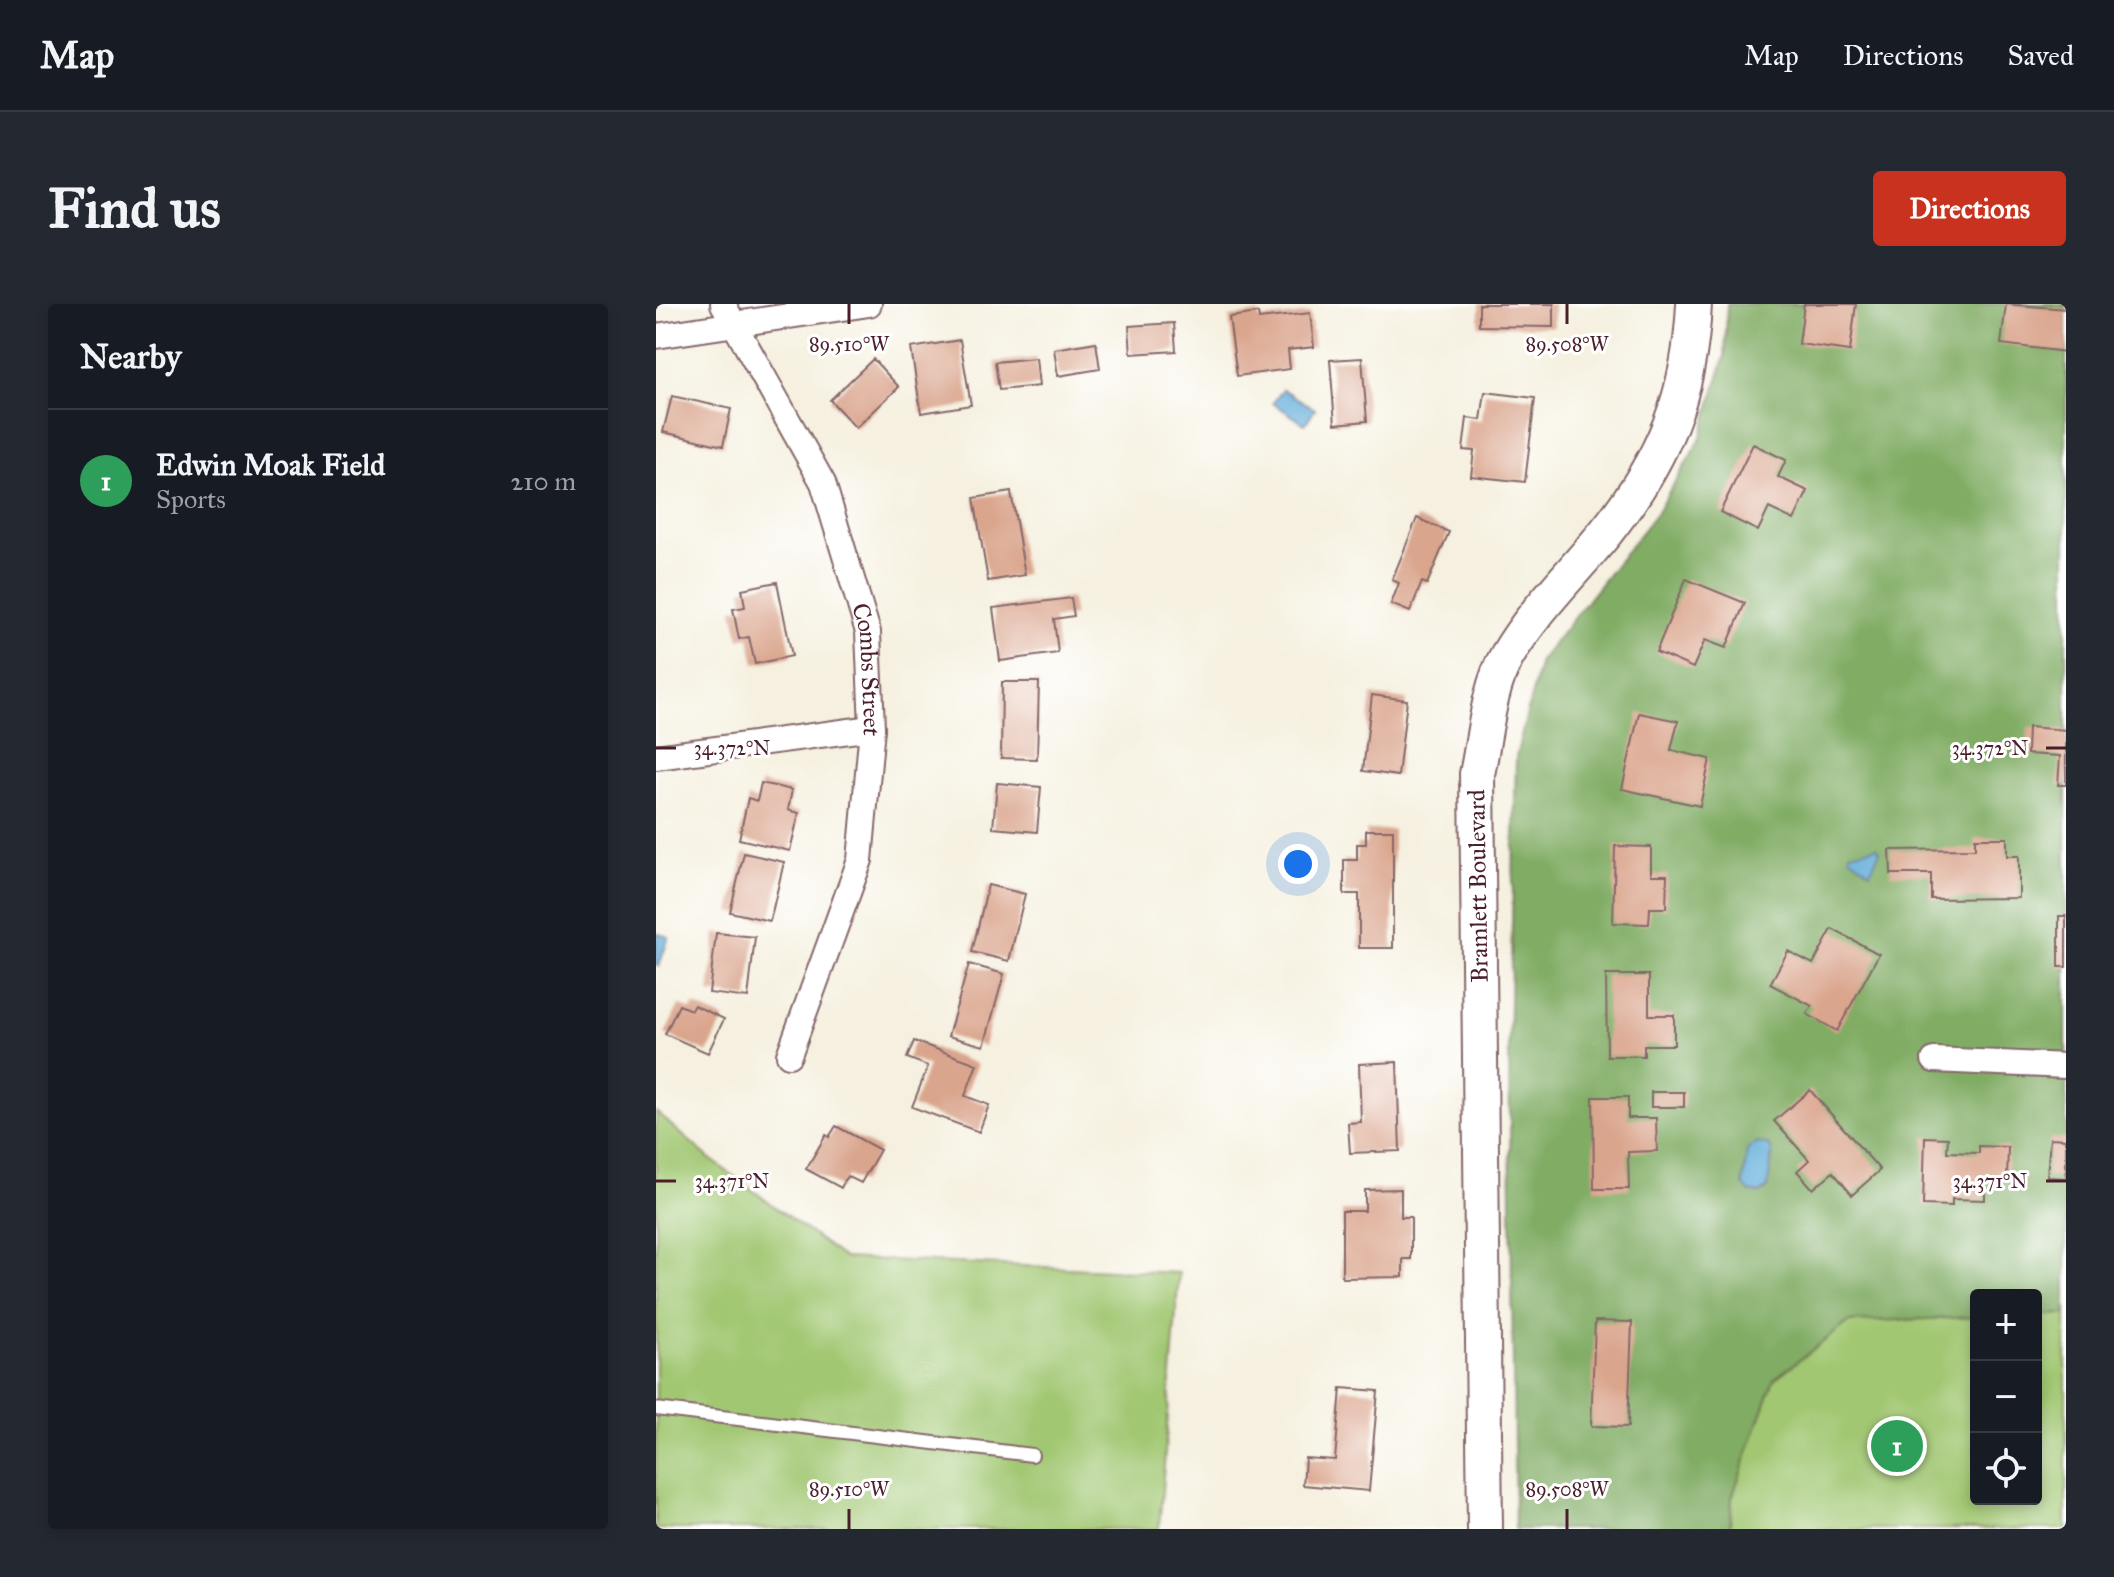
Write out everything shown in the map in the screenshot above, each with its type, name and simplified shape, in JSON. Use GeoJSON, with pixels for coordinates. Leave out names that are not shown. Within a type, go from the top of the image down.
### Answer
{"type":"FeatureCollection","features":[{"type":"Feature","properties":{"kind":"street","name":"Combs Street"},"geometry":{"type":"LineString","coordinates":[[723,304],[823,483],[868,632],[872,728],[866,816],[856,877],[789,1055]]}},
{"type":"Feature","properties":{"kind":"street"},"geometry":{"type":"LineString","coordinates":[[656,336],[869,304]]}},
{"type":"Feature","properties":{"kind":"street","name":"Bramlett Boulevard"},"geometry":{"type":"LineString","coordinates":[[1485,1529],[1477,774],[1499,672],[1508,655],[1543,605],[1606,532],[1653,467],[1675,420],[1691,355],[1694,304]]}},
{"type":"Feature","properties":{"kind":"street"},"geometry":{"type":"LineString","coordinates":[[656,757],[872,728]]}},
{"type":"Feature","properties":{"kind":"street"},"geometry":{"type":"LineString","coordinates":[[1934,1060],[2066,1066]]}},
{"type":"Feature","properties":{"kind":"lane"},"geometry":{"type":"LineString","coordinates":[[656,1409],[1032,1455]]}},
{"type":"Feature","properties":{"kind":"green space"},"geometry":{"type":"Polygon","coordinates":[[[1727,304],[2066,304],[2066,1314],[2042,1315],[2042,1289],[1970,1289],[1970,1317],[1849,1322],[1774,1379],[1732,1497],[1730,1529],[1515,1529],[1509,1045],[1516,757],[1540,661],[1657,512],[1700,440],[1725,356],[1727,304]]]}},
{"type":"Feature","properties":{"kind":"green space"},"geometry":{"type":"Polygon","coordinates":[[[656,1112],[709,1158],[844,1258],[1179,1273],[1159,1529],[656,1529],[656,1112]]]}},
{"type":"Feature","properties":{"kind":"green space"},"geometry":{"type":"Polygon","coordinates":[[[2066,1314],[2066,1529],[1730,1529],[1732,1497],[1774,1379],[1849,1322],[1970,1317],[1970,1505],[2042,1505],[2042,1315],[2066,1314]]]}},
{"type":"Feature","properties":{"kind":"water"},"geometry":{"type":"Polygon","coordinates":[[[1283,389],[1315,409],[1305,424],[1273,403],[1283,389]]]}},
{"type":"Feature","properties":{"kind":"water"},"geometry":{"type":"Polygon","coordinates":[[[1877,847],[1880,851],[1870,872],[1850,857],[1850,853],[1877,847]]]}},
{"type":"Feature","properties":{"kind":"water"},"geometry":{"type":"Polygon","coordinates":[[[656,933],[669,937],[659,966],[656,965],[656,933]]]}},
{"type":"Feature","properties":{"kind":"water"},"geometry":{"type":"Polygon","coordinates":[[[1756,1143],[1768,1145],[1772,1151],[1768,1188],[1760,1193],[1749,1192],[1743,1184],[1747,1150],[1756,1143]]]}},
{"type":"Feature","properties":{"kind":"building"},"geometry":{"type":"Polygon","coordinates":[[[1479,304],[1554,304],[1554,327],[1479,326],[1479,304]]]}},
{"type":"Feature","properties":{"kind":"building"},"geometry":{"type":"Polygon","coordinates":[[[1804,304],[1856,304],[1850,351],[1799,344],[1804,304]]]}},
{"type":"Feature","properties":{"kind":"building"},"geometry":{"type":"Polygon","coordinates":[[[2006,304],[2066,309],[2066,352],[2001,344],[2006,304]]]}},
{"type":"Feature","properties":{"kind":"building"},"geometry":{"type":"Polygon","coordinates":[[[1258,313],[1259,319],[1310,313],[1314,347],[1288,350],[1290,369],[1237,376],[1229,317],[1258,313]]]}},
{"type":"Feature","properties":{"kind":"building"},"geometry":{"type":"Polygon","coordinates":[[[1174,323],[1176,351],[1131,354],[1129,326],[1174,323]]]}},
{"type":"Feature","properties":{"kind":"building"},"geometry":{"type":"Polygon","coordinates":[[[960,340],[971,405],[921,413],[911,348],[960,340]]]}},
{"type":"Feature","properties":{"kind":"building"},"geometry":{"type":"Polygon","coordinates":[[[1096,342],[1100,369],[1058,376],[1054,349],[1096,342]]]}},
{"type":"Feature","properties":{"kind":"building"},"geometry":{"type":"Polygon","coordinates":[[[1036,358],[1039,386],[999,390],[995,362],[1036,358]]]}},
{"type":"Feature","properties":{"kind":"building"},"geometry":{"type":"Polygon","coordinates":[[[1362,358],[1367,421],[1335,424],[1330,360],[1362,358]]]}},
{"type":"Feature","properties":{"kind":"building"},"geometry":{"type":"Polygon","coordinates":[[[873,359],[899,387],[856,428],[830,400],[873,359]]]}},
{"type":"Feature","properties":{"kind":"building"},"geometry":{"type":"Polygon","coordinates":[[[1485,392],[1535,398],[1525,482],[1471,476],[1474,451],[1463,450],[1467,418],[1481,420],[1485,392]]]}},
{"type":"Feature","properties":{"kind":"building"},"geometry":{"type":"Polygon","coordinates":[[[672,396],[731,409],[723,446],[663,432],[672,396]]]}},
{"type":"Feature","properties":{"kind":"building"},"geometry":{"type":"Polygon","coordinates":[[[1753,444],[1786,460],[1778,477],[1808,491],[1794,520],[1769,508],[1758,531],[1720,512],[1753,444]]]}},
{"type":"Feature","properties":{"kind":"building"},"geometry":{"type":"Polygon","coordinates":[[[1011,492],[1025,575],[988,581],[974,498],[1011,492]]]}},
{"type":"Feature","properties":{"kind":"building"},"geometry":{"type":"Polygon","coordinates":[[[1417,518],[1449,532],[1427,584],[1422,582],[1410,612],[1391,604],[1399,583],[1392,580],[1417,518]]]}},
{"type":"Feature","properties":{"kind":"building"},"geometry":{"type":"Polygon","coordinates":[[[1686,579],[1745,603],[1726,648],[1705,640],[1693,668],[1656,652],[1686,579]]]}},
{"type":"Feature","properties":{"kind":"building"},"geometry":{"type":"Polygon","coordinates":[[[777,582],[792,656],[755,664],[749,637],[739,639],[733,609],[745,607],[742,589],[777,582]]]}},
{"type":"Feature","properties":{"kind":"building"},"geometry":{"type":"Polygon","coordinates":[[[1071,598],[1074,616],[1054,619],[1058,653],[1000,661],[993,608],[1071,598]]]}},
{"type":"Feature","properties":{"kind":"building"},"geometry":{"type":"Polygon","coordinates":[[[1002,682],[1039,682],[1037,759],[1001,758],[1002,682]]]}},
{"type":"Feature","properties":{"kind":"building"},"geometry":{"type":"Polygon","coordinates":[[[1372,695],[1407,700],[1398,776],[1363,771],[1372,695]]]}},
{"type":"Feature","properties":{"kind":"building"},"geometry":{"type":"Polygon","coordinates":[[[1639,713],[1678,721],[1671,750],[1710,759],[1700,806],[1622,789],[1639,713]]]}},
{"type":"Feature","properties":{"kind":"building"},"geometry":{"type":"Polygon","coordinates":[[[2028,727],[2066,730],[2066,785],[2058,785],[2060,756],[2027,754],[2028,727]]]}},
{"type":"Feature","properties":{"kind":"building"},"geometry":{"type":"Polygon","coordinates":[[[761,783],[792,790],[788,810],[799,813],[790,851],[739,839],[748,798],[757,801],[761,783]]]}},
{"type":"Feature","properties":{"kind":"building"},"geometry":{"type":"Polygon","coordinates":[[[997,783],[1041,787],[1037,832],[993,828],[997,783]]]}},
{"type":"Feature","properties":{"kind":"building"},"geometry":{"type":"Polygon","coordinates":[[[1366,830],[1393,830],[1393,948],[1359,948],[1359,894],[1344,894],[1344,860],[1357,860],[1357,844],[1366,844],[1366,830]]]}},
{"type":"Feature","properties":{"kind":"building"},"geometry":{"type":"Polygon","coordinates":[[[1975,838],[2007,838],[2007,856],[2019,856],[2019,898],[1931,899],[1931,874],[1891,874],[1890,850],[1975,849],[1975,838]]]}},
{"type":"Feature","properties":{"kind":"building"},"geometry":{"type":"Polygon","coordinates":[[[1615,846],[1651,847],[1651,875],[1667,875],[1666,908],[1650,908],[1649,924],[1613,923],[1615,846]]]}},
{"type":"Feature","properties":{"kind":"building"},"geometry":{"type":"Polygon","coordinates":[[[744,853],[784,862],[770,921],[730,912],[744,853]]]}},
{"type":"Feature","properties":{"kind":"building"},"geometry":{"type":"Polygon","coordinates":[[[988,885],[1025,894],[1009,961],[972,952],[988,885]]]}},
{"type":"Feature","properties":{"kind":"building"},"geometry":{"type":"Polygon","coordinates":[[[2059,916],[2066,916],[2066,967],[2059,967],[2059,916]]]}},
{"type":"Feature","properties":{"kind":"building"},"geometry":{"type":"Polygon","coordinates":[[[1832,929],[1879,954],[1837,1031],[1807,1014],[1812,1006],[1770,984],[1788,951],[1813,964],[1832,929]]]}},
{"type":"Feature","properties":{"kind":"building"},"geometry":{"type":"Polygon","coordinates":[[[716,933],[755,937],[748,998],[709,993],[716,933]]]}},
{"type":"Feature","properties":{"kind":"building"},"geometry":{"type":"Polygon","coordinates":[[[969,964],[1004,974],[984,1046],[948,1036],[969,964]]]}},
{"type":"Feature","properties":{"kind":"building"},"geometry":{"type":"Polygon","coordinates":[[[1606,975],[1649,975],[1649,1015],[1674,1015],[1674,1045],[1644,1045],[1644,1056],[1607,1056],[1606,975]]]}},
{"type":"Feature","properties":{"kind":"building"},"geometry":{"type":"Polygon","coordinates":[[[679,1005],[691,1010],[694,1005],[724,1019],[708,1053],[665,1034],[679,1005]]]}},
{"type":"Feature","properties":{"kind":"building"},"geometry":{"type":"Polygon","coordinates":[[[914,1041],[977,1064],[965,1096],[989,1105],[979,1132],[912,1107],[928,1066],[907,1058],[914,1041]]]}},
{"type":"Feature","properties":{"kind":"building"},"geometry":{"type":"Polygon","coordinates":[[[1397,1062],[1400,1151],[1350,1153],[1348,1123],[1361,1122],[1359,1064],[1397,1062]]]}},
{"type":"Feature","properties":{"kind":"building"},"geometry":{"type":"Polygon","coordinates":[[[1810,1090],[1880,1170],[1852,1195],[1833,1172],[1813,1189],[1797,1171],[1809,1160],[1774,1121],[1810,1090]]]}},
{"type":"Feature","properties":{"kind":"building"},"geometry":{"type":"Polygon","coordinates":[[[1651,1092],[1684,1092],[1684,1107],[1651,1107],[1651,1092]]]}},
{"type":"Feature","properties":{"kind":"building"},"geometry":{"type":"Polygon","coordinates":[[[1593,1097],[1628,1097],[1628,1118],[1656,1118],[1657,1151],[1628,1152],[1629,1189],[1594,1189],[1593,1097]]]}},
{"type":"Feature","properties":{"kind":"building"},"geometry":{"type":"Polygon","coordinates":[[[836,1126],[880,1150],[861,1183],[847,1176],[841,1188],[806,1169],[826,1135],[829,1137],[836,1126]]]}},
{"type":"Feature","properties":{"kind":"building"},"geometry":{"type":"Polygon","coordinates":[[[1925,1137],[1948,1138],[1947,1152],[1979,1153],[1979,1146],[2008,1147],[2007,1179],[1985,1179],[1985,1200],[1952,1199],[1952,1206],[1923,1205],[1925,1137]]]}},
{"type":"Feature","properties":{"kind":"building"},"geometry":{"type":"Polygon","coordinates":[[[2050,1138],[2066,1139],[2066,1178],[2047,1177],[2050,1138]]]}},
{"type":"Feature","properties":{"kind":"building"},"geometry":{"type":"Polygon","coordinates":[[[1401,1189],[1401,1217],[1411,1217],[1411,1259],[1403,1259],[1403,1277],[1342,1278],[1342,1211],[1365,1211],[1365,1190],[1401,1189]]]}},
{"type":"Feature","properties":{"kind":"building"},"geometry":{"type":"Polygon","coordinates":[[[1595,1321],[1632,1322],[1628,1427],[1591,1426],[1595,1321]]]}},
{"type":"Feature","properties":{"kind":"building"},"geometry":{"type":"Polygon","coordinates":[[[1341,1388],[1378,1391],[1369,1491],[1303,1485],[1305,1458],[1335,1460],[1341,1388]]]}},
{"type":"Feature","properties":{"kind":"place","name":"Edwin Moak Field"},"geometry":{"type":"Point","coordinates":[1897,1446]}}]}
